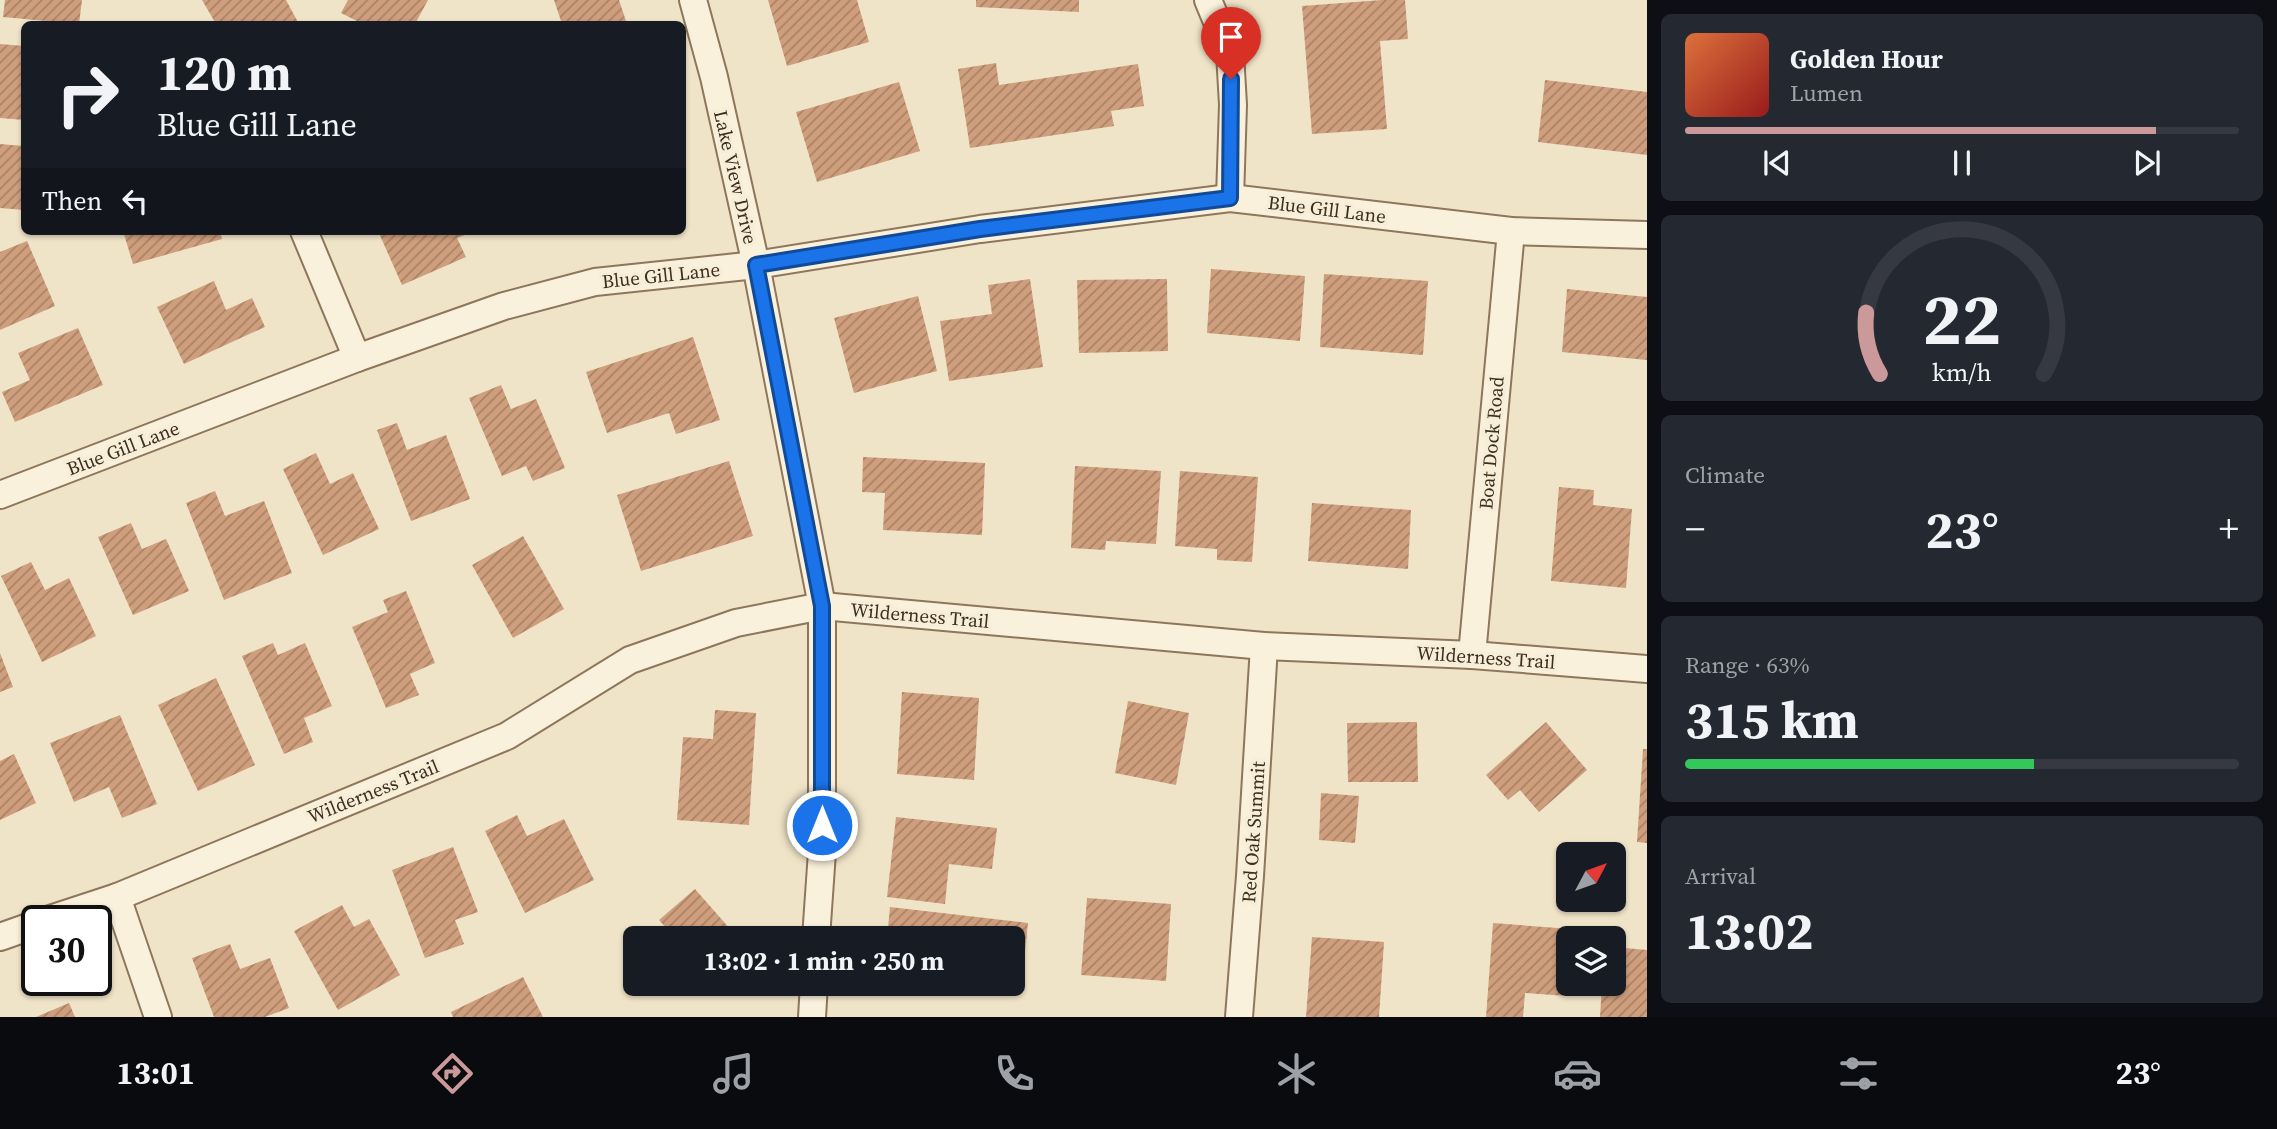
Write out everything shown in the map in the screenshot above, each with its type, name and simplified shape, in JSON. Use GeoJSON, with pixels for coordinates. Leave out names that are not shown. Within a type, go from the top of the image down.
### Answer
{"type":"FeatureCollection","features":[{"type":"Feature","properties":{"kind":"street","name":"Lake View Drive"},"geometry":{"type":"LineString","coordinates":[[693,0],[714,78],[756,265],[822,606],[822,852],[818,926]]}},
{"type":"Feature","properties":{"kind":"street"},"geometry":{"type":"LineString","coordinates":[[1208,0],[1230,53],[1233,105],[1230,198]]}},
{"type":"Feature","properties":{"kind":"street","name":"Blue Gill Lane"},"geometry":{"type":"LineString","coordinates":[[0,495],[357,358],[504,306],[595,282],[756,265],[980,229],[1230,198],[1511,231],[1647,235]]}},
{"type":"Feature","properties":{"kind":"street","name":"Boat Dock Road"},"geometry":{"type":"LineString","coordinates":[[1472,655],[1511,231]]}},
{"type":"Feature","properties":{"kind":"street"},"geometry":{"type":"LineString","coordinates":[[306,235],[357,358]]}},
{"type":"Feature","properties":{"kind":"street","name":"Wilderness Trail"},"geometry":{"type":"LineString","coordinates":[[93,905],[508,736],[629,660],[736,623],[822,606],[1264,646],[1472,655],[1647,669]]}},
{"type":"Feature","properties":{"kind":"street","name":"Red Oak Summit"},"geometry":{"type":"LineString","coordinates":[[1239,1017],[1264,646]]}},
{"type":"Feature","properties":{"kind":"street"},"geometry":{"type":"LineString","coordinates":[[117,897],[158,1017]]}},
{"type":"Feature","properties":{"kind":"street"},"geometry":{"type":"LineString","coordinates":[[0,937],[21,930]]}},
{"type":"Feature","properties":{"kind":"street"},"geometry":{"type":"LineString","coordinates":[[812,1017],[813,996]]}},
{"type":"Feature","properties":{"kind":"building"},"geometry":{"type":"Polygon","coordinates":[[[5,0],[82,0],[79,21],[3,17],[5,0]]]}},
{"type":"Feature","properties":{"kind":"building"},"geometry":{"type":"Polygon","coordinates":[[[202,0],[286,0],[297,21],[214,21],[202,0]]]}},
{"type":"Feature","properties":{"kind":"building"},"geometry":{"type":"Polygon","coordinates":[[[348,0],[428,0],[417,21],[357,21],[341,13],[348,0]]]}},
{"type":"Feature","properties":{"kind":"building"},"geometry":{"type":"Polygon","coordinates":[[[554,0],[619,0],[626,21],[561,21],[554,0]]]}},
{"type":"Feature","properties":{"kind":"building"},"geometry":{"type":"Polygon","coordinates":[[[768,0],[857,0],[869,42],[787,66],[768,0]]]}},
{"type":"Feature","properties":{"kind":"building"},"geometry":{"type":"Polygon","coordinates":[[[976,0],[1079,0],[1079,12],[976,7],[976,0]]]}},
{"type":"Feature","properties":{"kind":"building"},"geometry":{"type":"Polygon","coordinates":[[[1405,0],[1408,39],[1380,41],[1387,129],[1312,134],[1302,6],[1405,0]]]}},
{"type":"Feature","properties":{"kind":"building"},"geometry":{"type":"Polygon","coordinates":[[[0,44],[21,46],[21,120],[0,118],[0,44]]]}},
{"type":"Feature","properties":{"kind":"building"},"geometry":{"type":"Polygon","coordinates":[[[996,63],[999,85],[1138,64],[1144,106],[1111,111],[1114,126],[970,148],[958,69],[996,63]]]}},
{"type":"Feature","properties":{"kind":"building"},"geometry":{"type":"Polygon","coordinates":[[[1545,80],[1647,92],[1647,155],[1538,142],[1545,80]]]}},
{"type":"Feature","properties":{"kind":"building"},"geometry":{"type":"Polygon","coordinates":[[[899,82],[920,151],[817,182],[796,112],[899,82]]]}},
{"type":"Feature","properties":{"kind":"building"},"geometry":{"type":"Polygon","coordinates":[[[0,144],[21,146],[21,210],[0,208],[0,144]]]}},
{"type":"Feature","properties":{"kind":"building"},"geometry":{"type":"Polygon","coordinates":[[[124,235],[221,235],[222,239],[133,264],[124,235]]]}},
{"type":"Feature","properties":{"kind":"building"},"geometry":{"type":"Polygon","coordinates":[[[380,235],[465,235],[457,238],[466,257],[402,285],[380,235]]]}},
{"type":"Feature","properties":{"kind":"building"},"geometry":{"type":"Polygon","coordinates":[[[27,241],[55,306],[0,330],[0,252],[27,241]]]}},
{"type":"Feature","properties":{"kind":"building"},"geometry":{"type":"Polygon","coordinates":[[[1211,269],[1305,276],[1300,341],[1207,333],[1211,269]]]}},
{"type":"Feature","properties":{"kind":"building"},"geometry":{"type":"Polygon","coordinates":[[[1324,274],[1428,281],[1423,355],[1320,347],[1324,274]]]}},
{"type":"Feature","properties":{"kind":"building"},"geometry":{"type":"Polygon","coordinates":[[[1030,279],[1043,367],[949,381],[940,321],[992,314],[988,285],[1030,279]]]}},
{"type":"Feature","properties":{"kind":"building"},"geometry":{"type":"Polygon","coordinates":[[[1167,279],[1168,351],[1079,353],[1077,280],[1167,279]]]}},
{"type":"Feature","properties":{"kind":"building"},"geometry":{"type":"Polygon","coordinates":[[[214,281],[226,310],[252,298],[265,327],[184,364],[157,307],[214,281]]]}},
{"type":"Feature","properties":{"kind":"building"},"geometry":{"type":"Polygon","coordinates":[[[1567,289],[1647,297],[1647,360],[1562,352],[1567,289]]]}},
{"type":"Feature","properties":{"kind":"building"},"geometry":{"type":"Polygon","coordinates":[[[918,296],[937,371],[854,393],[834,318],[918,296]]]}},
{"type":"Feature","properties":{"kind":"building"},"geometry":{"type":"Polygon","coordinates":[[[78,328],[103,385],[15,422],[2,392],[30,380],[18,353],[78,328]]]}},
{"type":"Feature","properties":{"kind":"building"},"geometry":{"type":"Polygon","coordinates":[[[693,337],[720,420],[676,434],[669,413],[607,433],[586,372],[693,337]]]}},
{"type":"Feature","properties":{"kind":"building"},"geometry":{"type":"Polygon","coordinates":[[[501,385],[511,409],[536,399],[565,468],[533,481],[526,466],[502,476],[469,398],[501,385]]]}},
{"type":"Feature","properties":{"kind":"building"},"geometry":{"type":"Polygon","coordinates":[[[397,423],[407,450],[446,435],[470,499],[411,521],[377,430],[397,423]]]}},
{"type":"Feature","properties":{"kind":"building"},"geometry":{"type":"Polygon","coordinates":[[[316,453],[330,484],[353,473],[379,529],[323,555],[283,469],[316,453]]]}},
{"type":"Feature","properties":{"kind":"building"},"geometry":{"type":"Polygon","coordinates":[[[863,457],[985,463],[982,535],[883,530],[885,493],[862,492],[863,457]]]}},
{"type":"Feature","properties":{"kind":"building"},"geometry":{"type":"Polygon","coordinates":[[[729,461],[753,536],[641,571],[617,495],[729,461]]]}},
{"type":"Feature","properties":{"kind":"building"},"geometry":{"type":"Polygon","coordinates":[[[1075,466],[1161,471],[1156,544],[1106,541],[1105,550],[1071,548],[1075,466]]]}},
{"type":"Feature","properties":{"kind":"building"},"geometry":{"type":"Polygon","coordinates":[[[1180,471],[1258,477],[1252,562],[1217,560],[1217,549],[1175,546],[1180,471]]]}},
{"type":"Feature","properties":{"kind":"building"},"geometry":{"type":"Polygon","coordinates":[[[1559,487],[1594,490],[1593,505],[1632,509],[1626,588],[1551,581],[1559,487]]]}},
{"type":"Feature","properties":{"kind":"building"},"geometry":{"type":"Polygon","coordinates":[[[215,491],[225,516],[264,501],[292,573],[224,600],[186,503],[215,491]]]}},
{"type":"Feature","properties":{"kind":"building"},"geometry":{"type":"Polygon","coordinates":[[[1312,503],[1411,510],[1408,569],[1308,561],[1312,503]]]}},
{"type":"Feature","properties":{"kind":"building"},"geometry":{"type":"Polygon","coordinates":[[[131,523],[142,549],[166,539],[189,591],[133,615],[98,537],[131,523]]]}},
{"type":"Feature","properties":{"kind":"building"},"geometry":{"type":"Polygon","coordinates":[[[523,536],[564,609],[513,638],[472,565],[523,536]]]}},
{"type":"Feature","properties":{"kind":"building"},"geometry":{"type":"Polygon","coordinates":[[[31,562],[45,590],[69,578],[96,636],[42,662],[1,576],[31,562]]]}},
{"type":"Feature","properties":{"kind":"building"},"geometry":{"type":"Polygon","coordinates":[[[406,591],[435,663],[410,674],[419,695],[386,708],[352,627],[388,612],[383,600],[406,591]]]}},
{"type":"Feature","properties":{"kind":"building"},"geometry":{"type":"Polygon","coordinates":[[[273,643],[278,655],[305,643],[332,706],[304,718],[313,742],[284,754],[242,656],[273,643]]]}},
{"type":"Feature","properties":{"kind":"building"},"geometry":{"type":"Polygon","coordinates":[[[0,653],[13,687],[0,692],[0,653]]]}},
{"type":"Feature","properties":{"kind":"building"},"geometry":{"type":"Polygon","coordinates":[[[216,678],[255,765],[198,791],[158,705],[216,678]]]}},
{"type":"Feature","properties":{"kind":"building"},"geometry":{"type":"Polygon","coordinates":[[[902,692],[979,698],[974,780],[897,774],[902,692]]]}},
{"type":"Feature","properties":{"kind":"building"},"geometry":{"type":"Polygon","coordinates":[[[1128,701],[1189,713],[1176,785],[1115,773],[1128,701]]]}},
{"type":"Feature","properties":{"kind":"building"},"geometry":{"type":"Polygon","coordinates":[[[715,710],[756,713],[749,825],[677,820],[683,737],[713,739],[715,710]]]}},
{"type":"Feature","properties":{"kind":"building"},"geometry":{"type":"Polygon","coordinates":[[[120,715],[157,804],[122,818],[109,787],[74,802],[50,743],[120,715]]]}},
{"type":"Feature","properties":{"kind":"building"},"geometry":{"type":"Polygon","coordinates":[[[1417,722],[1418,782],[1348,782],[1347,723],[1417,722]]]}},
{"type":"Feature","properties":{"kind":"building"},"geometry":{"type":"Polygon","coordinates":[[[1546,722],[1587,770],[1539,812],[1520,790],[1508,800],[1486,775],[1546,722]]]}},
{"type":"Feature","properties":{"kind":"building"},"geometry":{"type":"Polygon","coordinates":[[[1643,749],[1647,749],[1647,843],[1637,842],[1643,749]]]}},
{"type":"Feature","properties":{"kind":"building"},"geometry":{"type":"Polygon","coordinates":[[[14,754],[36,803],[0,820],[0,761],[14,754]]]}},
{"type":"Feature","properties":{"kind":"building"},"geometry":{"type":"Polygon","coordinates":[[[1321,793],[1359,796],[1355,843],[1319,840],[1321,793]]]}},
{"type":"Feature","properties":{"kind":"building"},"geometry":{"type":"Polygon","coordinates":[[[517,815],[527,836],[564,819],[594,880],[525,913],[485,831],[517,815]]]}},
{"type":"Feature","properties":{"kind":"building"},"geometry":{"type":"Polygon","coordinates":[[[896,817],[997,828],[992,869],[949,864],[945,904],[887,897],[896,817]]]}},
{"type":"Feature","properties":{"kind":"building"},"geometry":{"type":"Polygon","coordinates":[[[453,847],[478,912],[455,920],[464,944],[425,958],[392,870],[453,847]]]}},
{"type":"Feature","properties":{"kind":"building"},"geometry":{"type":"Polygon","coordinates":[[[695,889],[727,926],[664,926],[659,920],[695,889]]]}},
{"type":"Feature","properties":{"kind":"building"},"geometry":{"type":"Polygon","coordinates":[[[1087,898],[1171,904],[1166,981],[1081,975],[1087,898]]]}},
{"type":"Feature","properties":{"kind":"building"},"geometry":{"type":"Polygon","coordinates":[[[342,905],[354,927],[369,919],[400,975],[338,1010],[294,931],[342,905]]]}},
{"type":"Feature","properties":{"kind":"building"},"geometry":{"type":"Polygon","coordinates":[[[890,907],[1028,923],[1025,951],[1025,926],[888,926],[890,907]]]}},
{"type":"Feature","properties":{"kind":"building"},"geometry":{"type":"Polygon","coordinates":[[[1493,923],[1556,928],[1556,995],[1525,993],[1523,1017],[1486,1017],[1493,923]]]}},
{"type":"Feature","properties":{"kind":"building"},"geometry":{"type":"Polygon","coordinates":[[[1312,937],[1384,942],[1379,1017],[1306,1017],[1312,937]]]}},
{"type":"Feature","properties":{"kind":"building"},"geometry":{"type":"Polygon","coordinates":[[[230,944],[240,969],[270,958],[289,1008],[265,1017],[214,1017],[192,958],[230,944]]]}},
{"type":"Feature","properties":{"kind":"building"},"geometry":{"type":"Polygon","coordinates":[[[1626,948],[1647,950],[1647,1017],[1600,1017],[1601,996],[1626,996],[1626,948]]]}},
{"type":"Feature","properties":{"kind":"building"},"geometry":{"type":"Polygon","coordinates":[[[523,977],[543,1017],[453,1017],[451,1012],[523,977]]]}},
{"type":"Feature","properties":{"kind":"building"},"geometry":{"type":"Polygon","coordinates":[[[69,1003],[75,1017],[36,1017],[69,1003]]]}},
{"type":"Feature","properties":{"kind":"route"},"geometry":{"type":"LineString","coordinates":[[822,825],[822,606],[756,265],[980,229],[1230,198],[1233,105],[1231,79]]}}]}
